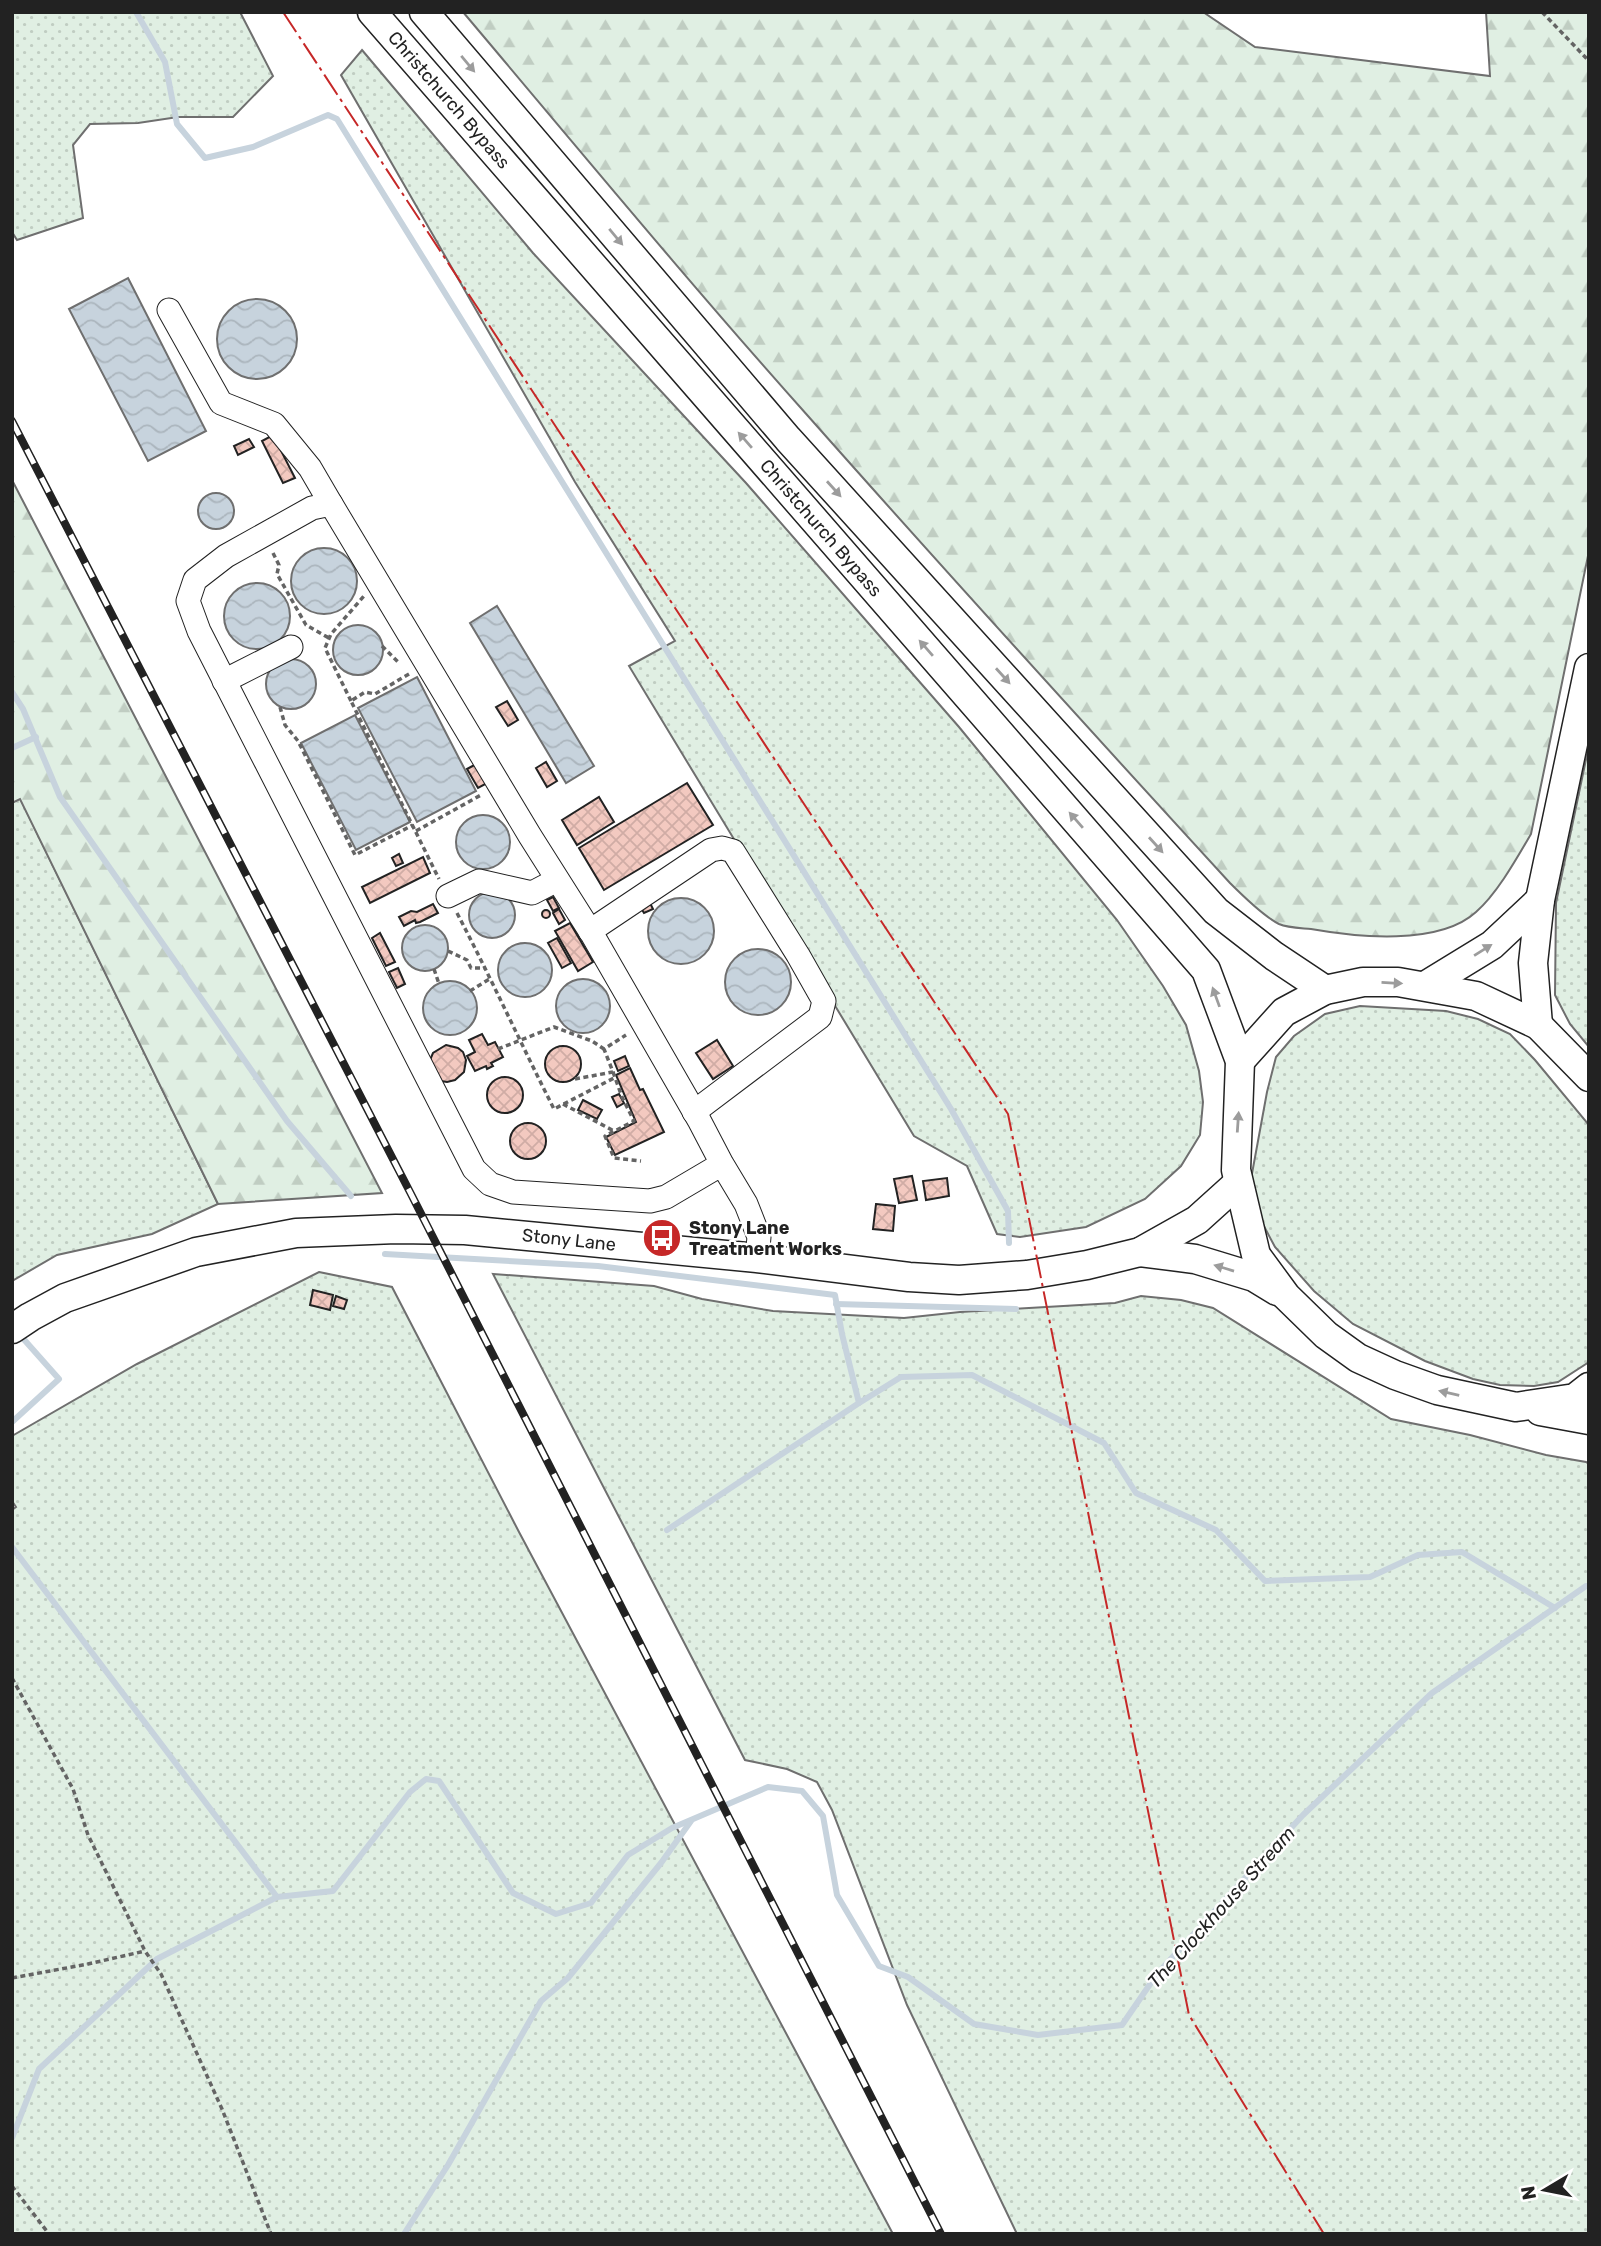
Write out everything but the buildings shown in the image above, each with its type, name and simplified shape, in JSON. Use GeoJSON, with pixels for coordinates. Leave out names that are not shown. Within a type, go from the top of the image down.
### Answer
{"type":"FeatureCollection","features":[{"type":"Feature","properties":{"kind":"main road","name":"Christchurch Bypass"},"geometry":{"type":"LineString","coordinates":[[372,12],[1206,970],[1240,1061]]}},
{"type":"Feature","properties":{"kind":"main road","name":"Christchurch Bypass"},"geometry":{"type":"LineString","coordinates":[[424,12],[788,439],[1216,911],[1274,956],[1325,990]]}},
{"type":"Feature","properties":{"kind":"main road"},"geometry":{"type":"LineString","coordinates":[[1538,1025],[1533,964],[1540,900],[1589,668]]}},
{"type":"Feature","properties":{"kind":"main road"},"geometry":{"type":"LineString","coordinates":[[1425,986],[1492,945],[1540,900]]}},
{"type":"Feature","properties":{"kind":"main road"},"geometry":{"type":"LineString","coordinates":[[1589,1077],[1538,1025],[1476,996],[1398,982],[1363,982],[1325,990],[1284,1012],[1240,1061],[1236,1170],[1256,1255],[1286,1296],[1326,1335],[1358,1358],[1437,1390],[1589,1420]]}},
{"type":"Feature","properties":{"kind":"main road","name":"Stony Lane"},"geometry":{"type":"LineString","coordinates":[[12,1329],[65,1298],[196,1252],[296,1233],[396,1229],[465,1230],[757,1258],[861,1273],[959,1280],[1027,1275],[1087,1265],[1140,1252],[1197,1220],[1238,1183]]}},
{"type":"Feature","properties":{"kind":"main road","name":"Stony Lane"},"geometry":{"type":"LineString","coordinates":[[1140,1252],[1195,1259],[1254,1277],[1286,1296]]}},
{"type":"Feature","properties":{"kind":"main road"},"geometry":{"type":"LineString","coordinates":[[1516,1407],[1575,1398],[1589,1387]]}},
{"type":"Feature","properties":{"kind":"lane"},"geometry":{"type":"LineString","coordinates":[[169,310],[221,404],[274,424],[310,468],[590,931],[694,1112],[746,1204],[759,1237],[757,1258]]}},
{"type":"Feature","properties":{"kind":"lane"},"geometry":{"type":"LineString","coordinates":[[331,504],[312,508],[210,566],[195,580],[188,601],[199,631],[474,1169],[490,1184],[513,1192],[650,1201],[666,1197],[722,1164]]}},
{"type":"Feature","properties":{"kind":"lane"},"geometry":{"type":"LineString","coordinates":[[225,681],[291,647]]}},
{"type":"Feature","properties":{"kind":"lane"},"geometry":{"type":"LineString","coordinates":[[590,931],[711,850],[722,848],[733,851],[798,955],[824,1001],[824,1010],[820,1017],[694,1112]]}},
{"type":"Feature","properties":{"kind":"lane"},"geometry":{"type":"LineString","coordinates":[[448,896],[479,881],[533,893],[557,880]]}},
{"type":"Feature","properties":{"kind":"path"},"geometry":{"type":"LineString","coordinates":[[1542,12],[1589,61]]}},
{"type":"Feature","properties":{"kind":"path"},"geometry":{"type":"LineString","coordinates":[[264,536],[279,565],[277,574],[306,625],[329,638]]}},
{"type":"Feature","properties":{"kind":"path"},"geometry":{"type":"LineString","coordinates":[[351,701],[325,648],[329,638],[356,603],[380,585]]}},
{"type":"Feature","properties":{"kind":"path"},"geometry":{"type":"LineString","coordinates":[[382,646],[407,671]]}},
{"type":"Feature","properties":{"kind":"path"},"geometry":{"type":"LineString","coordinates":[[280,707],[285,725],[298,741],[355,855],[413,825]]}},
{"type":"Feature","properties":{"kind":"path"},"geometry":{"type":"LineString","coordinates":[[416,831],[481,796],[481,791],[498,782]]}},
{"type":"Feature","properties":{"kind":"path"},"geometry":{"type":"LineString","coordinates":[[448,951],[467,960],[471,968],[485,967]]}},
{"type":"Feature","properties":{"kind":"path"},"geometry":{"type":"LineString","coordinates":[[434,969],[439,984]]}},
{"type":"Feature","properties":{"kind":"path"},"geometry":{"type":"LineString","coordinates":[[470,991],[491,978]]}},
{"type":"Feature","properties":{"kind":"path"},"geometry":{"type":"LineString","coordinates":[[604,1049],[643,1025]]}},
{"type":"Feature","properties":{"kind":"path"},"geometry":{"type":"LineString","coordinates":[[498,1049],[554,1027],[592,1041],[604,1049],[634,1121],[605,1136],[614,1158],[641,1161]]}},
{"type":"Feature","properties":{"kind":"path"},"geometry":{"type":"LineString","coordinates":[[575,1079],[613,1072]]}},
{"type":"Feature","properties":{"kind":"path"},"geometry":{"type":"LineString","coordinates":[[563,1104],[614,1131]]}},
{"type":"Feature","properties":{"kind":"path"},"geometry":{"type":"LineString","coordinates":[[12,1678],[74,1789],[88,1835],[145,1951],[161,1974],[222,2109],[271,2234]]}},
{"type":"Feature","properties":{"kind":"path"},"geometry":{"type":"LineString","coordinates":[[12,1978],[145,1951]]}},
{"type":"Feature","properties":{"kind":"path"},"geometry":{"type":"LineString","coordinates":[[12,2186],[49,2234]]}},
{"type":"Feature","properties":{"kind":"green space"},"geometry":{"type":"Polygon","coordinates":[[[12,12],[240,12],[273,76],[233,117],[178,117],[138,123],[90,124],[73,145],[83,218],[17,240],[12,232],[12,12]]]}},
{"type":"Feature","properties":{"kind":"green space"},"geometry":{"type":"Polygon","coordinates":[[[463,12],[1203,12],[1255,47],[1490,76],[1486,12],[1589,12],[1589,551],[1531,834],[1491,896],[1476,912],[1460,923],[1441,930],[1396,936],[1286,926],[1253,905],[1071,709],[764,366],[463,12]]]}},
{"type":"Feature","properties":{"kind":"green space"},"geometry":{"type":"Polygon","coordinates":[[[362,50],[533,253],[746,483],[959,727],[1117,920],[1163,986],[1186,1025],[1199,1071],[1203,1102],[1200,1135],[1181,1166],[1145,1199],[1086,1227],[1020,1237],[997,1234],[967,1166],[914,1136],[629,666],[675,641],[575,482],[341,75],[362,50]]]}},
{"type":"Feature","properties":{"kind":"green space"},"geometry":{"type":"Polygon","coordinates":[[[12,480],[382,1193],[218,1204],[20,799],[12,803],[12,480]]]}},
{"type":"Feature","properties":{"kind":"green space"},"geometry":{"type":"Polygon","coordinates":[[[1589,745],[1589,1047],[1570,1024],[1555,995],[1556,903],[1589,745]]]}},
{"type":"Feature","properties":{"kind":"green space"},"geometry":{"type":"Polygon","coordinates":[[[20,798],[218,1204],[152,1234],[57,1255],[12,1281],[12,803],[20,798]]]}},
{"type":"Feature","properties":{"kind":"green space"},"geometry":{"type":"Polygon","coordinates":[[[1360,1006],[1446,1011],[1478,1019],[1510,1034],[1589,1125],[1589,1362],[1558,1382],[1534,1386],[1500,1385],[1473,1379],[1425,1361],[1353,1324],[1314,1291],[1275,1247],[1256,1211],[1251,1179],[1276,1057],[1294,1036],[1325,1014],[1360,1006]]]}},
{"type":"Feature","properties":{"kind":"green space"},"geometry":{"type":"Polygon","coordinates":[[[319,1272],[392,1287],[519,1532],[893,2234],[12,2234],[12,1510],[16,1507],[12,1501],[12,1436],[137,1364],[319,1272]]]}},
{"type":"Feature","properties":{"kind":"green space"},"geometry":{"type":"Polygon","coordinates":[[[493,1274],[654,1286],[702,1299],[773,1311],[904,1318],[1115,1303],[1141,1296],[1181,1300],[1213,1308],[1391,1419],[1589,1464],[1589,2234],[1017,2234],[907,2005],[832,1810],[817,1782],[787,1769],[745,1760],[493,1274]]]}},
{"type":"Feature","properties":{"kind":"water"},"geometry":{"type":"Polygon","coordinates":[[[128,278],[206,431],[148,461],[69,309],[128,278]]]}},
{"type":"Feature","properties":{"kind":"water"},"geometry":{"type":"Polygon","coordinates":[[[257,299],[272,302],[285,311],[294,324],[297,339],[294,354],[285,367],[272,376],[257,379],[242,376],[229,367],[220,354],[217,339],[220,324],[229,311],[242,302],[257,299]]]}},
{"type":"Feature","properties":{"kind":"water"},"geometry":{"type":"Polygon","coordinates":[[[216,493],[229,498],[234,511],[229,524],[216,529],[203,524],[198,511],[203,498],[216,493]]]}},
{"type":"Feature","properties":{"kind":"water"},"geometry":{"type":"Polygon","coordinates":[[[317,548],[331,548],[343,553],[352,562],[357,581],[355,594],[348,605],[331,614],[317,614],[305,609],[296,600],[291,588],[291,574],[296,562],[305,553],[317,548]]]}},
{"type":"Feature","properties":{"kind":"water"},"geometry":{"type":"Polygon","coordinates":[[[257,583],[270,586],[280,593],[287,603],[290,616],[287,629],[280,639],[270,646],[257,649],[244,646],[234,639],[227,629],[224,616],[227,603],[234,593],[244,586],[257,583]]]}},
{"type":"Feature","properties":{"kind":"water"},"geometry":{"type":"Polygon","coordinates":[[[497,606],[594,766],[566,783],[470,623],[497,606]]]}},
{"type":"Feature","properties":{"kind":"water"},"geometry":{"type":"Polygon","coordinates":[[[358,625],[375,633],[383,650],[375,667],[358,675],[341,667],[333,650],[341,633],[358,625]]]}},
{"type":"Feature","properties":{"kind":"water"},"geometry":{"type":"Polygon","coordinates":[[[291,659],[309,666],[316,684],[309,702],[291,709],[273,702],[266,684],[273,666],[291,659]]]}},
{"type":"Feature","properties":{"kind":"water"},"geometry":{"type":"Polygon","coordinates":[[[417,677],[476,791],[417,822],[358,708],[417,677]]]}},
{"type":"Feature","properties":{"kind":"water"},"geometry":{"type":"Polygon","coordinates":[[[355,715],[410,822],[356,850],[301,743],[355,715]]]}},
{"type":"Feature","properties":{"kind":"water"},"geometry":{"type":"Polygon","coordinates":[[[483,815],[502,823],[510,842],[502,861],[483,869],[464,861],[456,842],[464,823],[483,815]]]}},
{"type":"Feature","properties":{"kind":"water"},"geometry":{"type":"Polygon","coordinates":[[[492,892],[508,899],[515,915],[508,931],[492,938],[476,931],[469,915],[476,899],[492,892]]]}},
{"type":"Feature","properties":{"kind":"water"},"geometry":{"type":"Polygon","coordinates":[[[674,898],[688,898],[700,903],[709,912],[714,931],[712,944],[705,955],[688,964],[674,964],[662,959],[653,950],[648,938],[648,924],[653,912],[662,903],[674,898]]]}},
{"type":"Feature","properties":{"kind":"water"},"geometry":{"type":"Polygon","coordinates":[[[425,925],[441,932],[448,948],[441,964],[425,971],[409,964],[402,948],[409,932],[425,925]]]}},
{"type":"Feature","properties":{"kind":"water"},"geometry":{"type":"Polygon","coordinates":[[[525,943],[544,951],[552,970],[544,989],[525,997],[506,989],[498,970],[506,951],[525,943]]]}},
{"type":"Feature","properties":{"kind":"water"},"geometry":{"type":"Polygon","coordinates":[[[751,949],[765,949],[777,954],[786,963],[791,982],[789,995],[782,1006],[765,1015],[751,1015],[739,1010],[730,1001],[725,989],[725,975],[730,963],[739,954],[751,949]]]}},
{"type":"Feature","properties":{"kind":"water"},"geometry":{"type":"Polygon","coordinates":[[[583,979],[602,987],[610,1006],[602,1025],[583,1033],[564,1025],[556,1006],[564,987],[583,979]]]}},
{"type":"Feature","properties":{"kind":"water"},"geometry":{"type":"Polygon","coordinates":[[[450,981],[469,989],[477,1008],[469,1027],[450,1035],[431,1027],[423,1008],[431,989],[450,981]]]}},
{"type":"Feature","properties":{"kind":"waterway"},"geometry":{"type":"LineString","coordinates":[[136,12],[165,62],[177,124],[205,158],[253,147],[328,115],[337,119],[951,1109],[1008,1211],[1009,1243]]}},
{"type":"Feature","properties":{"kind":"waterway"},"geometry":{"type":"LineString","coordinates":[[12,692],[23,709],[60,797],[287,1121],[351,1196]]}},
{"type":"Feature","properties":{"kind":"waterway"},"geometry":{"type":"LineString","coordinates":[[12,748],[36,737]]}},
{"type":"Feature","properties":{"kind":"waterway"},"geometry":{"type":"LineString","coordinates":[[385,1254],[598,1266],[835,1295],[859,1403],[901,1377],[972,1375],[1104,1443],[1136,1493],[1216,1530],[1265,1581],[1370,1577],[1418,1555],[1462,1552],[1555,1608]]}},
{"type":"Feature","properties":{"kind":"waterway"},"geometry":{"type":"LineString","coordinates":[[836,1304],[1016,1309]]}},
{"type":"Feature","properties":{"kind":"waterway"},"geometry":{"type":"LineString","coordinates":[[12,1422],[59,1379],[20,1335]]}},
{"type":"Feature","properties":{"kind":"waterway"},"geometry":{"type":"LineString","coordinates":[[667,1530],[859,1403]]}},
{"type":"Feature","properties":{"kind":"waterway"},"geometry":{"type":"LineString","coordinates":[[12,1547],[277,1897]]}},
{"type":"Feature","properties":{"kind":"waterway","name":"The Clockhouse Stream"},"geometry":{"type":"LineString","coordinates":[[12,2138],[39,2069],[157,1959],[277,1897],[333,1891],[410,1792],[426,1779],[439,1781],[513,1893],[556,1914],[591,1903],[628,1855],[672,1828],[768,1787],[802,1791],[823,1816],[837,1895],[879,1966],[908,1977],[974,2024],[1038,2035],[1122,2025],[1157,1974],[1303,1815],[1432,1693],[1589,1586]]}},
{"type":"Feature","properties":{"kind":"waterway"},"geometry":{"type":"LineString","coordinates":[[404,2234],[448,2165],[541,2001],[568,1978],[661,1863],[691,1821]]}},
{"type":"Feature","properties":{"kind":"railway"},"geometry":{"type":"LineString","coordinates":[[12,421],[411,1194],[941,2234]]}},
{"type":"Feature","properties":{"kind":"power"},"geometry":{"type":"LineString","coordinates":[[283,12],[1008,1114],[1189,2015],[1324,2234]]}},
{"type":"Feature","properties":{"kind":"place","name":"Stony Lane Treatment Works"},"geometry":{"type":"Point","coordinates":[662,1238]}}]}
